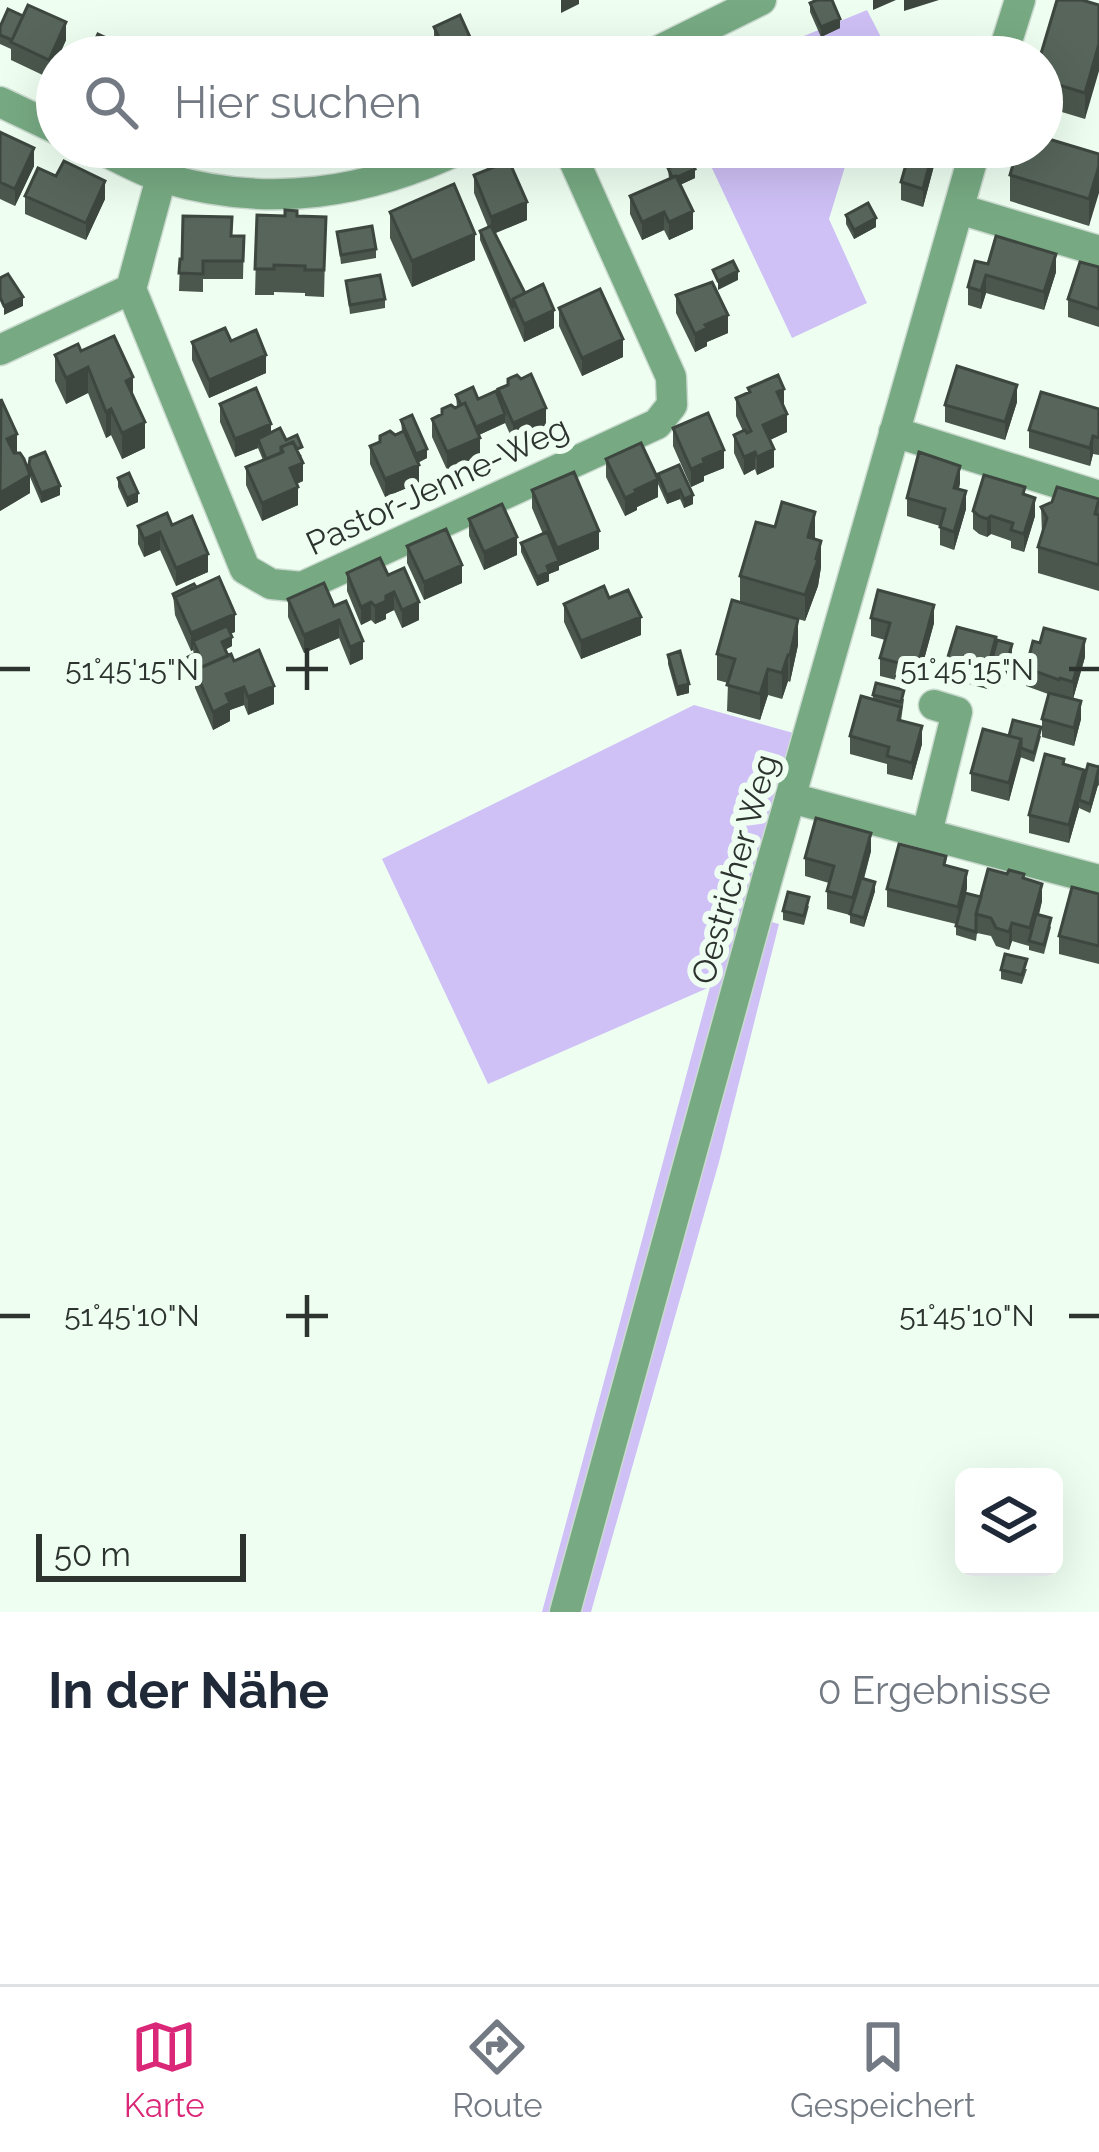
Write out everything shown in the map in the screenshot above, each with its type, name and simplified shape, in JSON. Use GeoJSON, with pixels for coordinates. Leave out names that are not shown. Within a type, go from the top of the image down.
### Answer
{"type":"FeatureCollection","features":[{"type":"Feature","properties":{"kind":"street"},"geometry":{"type":"LineString","coordinates":[[688,36],[760,0]]}},
{"type":"Feature","properties":{"kind":"street"},"geometry":{"type":"LineString","coordinates":[[1009,36],[1020,0]]}},
{"type":"Feature","properties":{"kind":"street"},"geometry":{"type":"LineString","coordinates":[[0,102],[36,119]]}},
{"type":"Feature","properties":{"kind":"street"},"geometry":{"type":"LineString","coordinates":[[140,168],[161,178],[242,195],[326,194],[419,168]]}},
{"type":"Feature","properties":{"kind":"street","name":"Pastor-Jenne-Weg"},"geometry":{"type":"LineString","coordinates":[[130,289],[245,568],[271,584],[302,587],[657,424],[672,405],[670,377],[577,168]]}},
{"type":"Feature","properties":{"kind":"street","name":"Oestricher Weg"},"geometry":{"type":"LineString","coordinates":[[565,1612],[970,168]]}},
{"type":"Feature","properties":{"kind":"street"},"geometry":{"type":"LineString","coordinates":[[0,350],[130,289],[161,178]]}},
{"type":"Feature","properties":{"kind":"street"},"geometry":{"type":"LineString","coordinates":[[959,209],[1099,251]]}},
{"type":"Feature","properties":{"kind":"street"},"geometry":{"type":"LineString","coordinates":[[894,432],[1099,496]]}},
{"type":"Feature","properties":{"kind":"street"},"geometry":{"type":"LineString","coordinates":[[927,833],[958,712]]}},
{"type":"Feature","properties":{"kind":"street"},"geometry":{"type":"LineString","coordinates":[[791,798],[1099,880]]}},
{"type":"Feature","properties":{"kind":"shaded area"},"geometry":{"type":"Polygon","coordinates":[[[867,10],[880,36],[804,36],[867,10]]]}},
{"type":"Feature","properties":{"kind":"shaded area"},"geometry":{"type":"Polygon","coordinates":[[[712,168],[845,168],[829,219],[867,303],[792,338],[712,168]]]}},
{"type":"Feature","properties":{"kind":"shaded area"},"geometry":{"type":"Polygon","coordinates":[[[694,705],[797,734],[556,1612],[542,1612],[710,987],[488,1084],[382,859],[694,705]]]}},
{"type":"Feature","properties":{"kind":"shaded area"},"geometry":{"type":"Polygon","coordinates":[[[764,920],[779,924],[719,1162],[591,1612],[574,1612],[764,920]]]}},
{"type":"Feature","properties":{"kind":"building"},"geometry":{"type":"Polygon","coordinates":[[[832,0],[840,19],[821,27],[810,3],[832,0]]]}},
{"type":"Feature","properties":{"kind":"building"},"geometry":{"type":"Polygon","coordinates":[[[1057,0],[1099,5],[1099,44],[1085,93],[1063,86],[1063,36],[1046,36],[1057,0]]]}},
{"type":"Feature","properties":{"kind":"building"},"geometry":{"type":"Polygon","coordinates":[[[28,5],[66,22],[60,36],[36,36],[36,54],[11,42],[28,5]]]}},
{"type":"Feature","properties":{"kind":"building"},"geometry":{"type":"Polygon","coordinates":[[[8,9],[23,16],[12,40],[0,35],[8,9]]]}},
{"type":"Feature","properties":{"kind":"building"},"geometry":{"type":"Polygon","coordinates":[[[460,15],[470,36],[438,36],[434,27],[460,15]]]}},
{"type":"Feature","properties":{"kind":"building"},"geometry":{"type":"Polygon","coordinates":[[[0,132],[34,148],[15,189],[0,182],[0,132]]]}},
{"type":"Feature","properties":{"kind":"building"},"geometry":{"type":"Polygon","coordinates":[[[1063,143],[1099,154],[1089,199],[1010,175],[1012,168],[1063,168],[1063,143]]]}},
{"type":"Feature","properties":{"kind":"building"},"geometry":{"type":"Polygon","coordinates":[[[38,168],[56,176],[60,168],[78,168],[105,181],[86,223],[25,196],[38,168]]]}},
{"type":"Feature","properties":{"kind":"building"},"geometry":{"type":"Polygon","coordinates":[[[492,168],[512,168],[527,202],[491,217],[474,175],[492,168]]]}},
{"type":"Feature","properties":{"kind":"building"},"geometry":{"type":"Polygon","coordinates":[[[668,168],[695,169],[677,177],[668,168]]]}},
{"type":"Feature","properties":{"kind":"building"},"geometry":{"type":"Polygon","coordinates":[[[905,168],[928,168],[923,189],[901,182],[905,168]]]}},
{"type":"Feature","properties":{"kind":"building"},"geometry":{"type":"Polygon","coordinates":[[[676,176],[693,211],[669,222],[664,212],[642,222],[630,196],[676,176]]]}},
{"type":"Feature","properties":{"kind":"building"},"geometry":{"type":"Polygon","coordinates":[[[454,184],[475,234],[412,261],[390,212],[454,184]]]}},
{"type":"Feature","properties":{"kind":"building"},"geometry":{"type":"Polygon","coordinates":[[[868,203],[876,218],[854,230],[846,215],[868,203]]]}},
{"type":"Feature","properties":{"kind":"building"},"geometry":{"type":"Polygon","coordinates":[[[285,210],[297,211],[297,216],[326,217],[324,270],[274,265],[274,269],[255,269],[257,215],[285,216],[285,210]]]}},
{"type":"Feature","properties":{"kind":"building"},"geometry":{"type":"Polygon","coordinates":[[[183,216],[232,217],[231,236],[244,236],[243,261],[203,261],[203,274],[179,273],[183,216]]]}},
{"type":"Feature","properties":{"kind":"building"},"geometry":{"type":"Polygon","coordinates":[[[372,226],[376,249],[341,255],[337,232],[372,226]]]}},
{"type":"Feature","properties":{"kind":"building"},"geometry":{"type":"Polygon","coordinates":[[[491,226],[525,293],[513,299],[513,308],[480,231],[491,226]]]}},
{"type":"Feature","properties":{"kind":"building"},"geometry":{"type":"Polygon","coordinates":[[[996,236],[1056,254],[1044,292],[986,275],[981,291],[968,287],[975,261],[988,264],[996,236]]]}},
{"type":"Feature","properties":{"kind":"building"},"geometry":{"type":"Polygon","coordinates":[[[733,261],[738,271],[718,281],[713,270],[733,261]]]}},
{"type":"Feature","properties":{"kind":"building"},"geometry":{"type":"Polygon","coordinates":[[[1080,262],[1099,267],[1099,309],[1068,299],[1080,262]]]}},
{"type":"Feature","properties":{"kind":"building"},"geometry":{"type":"Polygon","coordinates":[[[8,274],[23,297],[4,306],[0,278],[8,274]]]}},
{"type":"Feature","properties":{"kind":"building"},"geometry":{"type":"Polygon","coordinates":[[[380,275],[385,299],[350,305],[346,281],[380,275]]]}},
{"type":"Feature","properties":{"kind":"building"},"geometry":{"type":"Polygon","coordinates":[[[712,282],[728,315],[695,334],[676,295],[712,282]]]}},
{"type":"Feature","properties":{"kind":"building"},"geometry":{"type":"Polygon","coordinates":[[[543,284],[554,310],[524,324],[513,299],[543,284]]]}},
{"type":"Feature","properties":{"kind":"building"},"geometry":{"type":"Polygon","coordinates":[[[600,289],[623,339],[582,358],[559,308],[600,289]]]}},
{"type":"Feature","properties":{"kind":"building"},"geometry":{"type":"Polygon","coordinates":[[[225,328],[231,341],[256,330],[266,355],[209,380],[192,342],[225,328]]]}},
{"type":"Feature","properties":{"kind":"building"},"geometry":{"type":"Polygon","coordinates":[[[114,336],[133,377],[126,381],[145,422],[122,433],[111,409],[106,412],[88,367],[66,378],[55,355],[78,344],[81,351],[114,336]]]}},
{"type":"Feature","properties":{"kind":"building"},"geometry":{"type":"Polygon","coordinates":[[[957,366],[1017,385],[1005,422],[945,405],[957,366]]]}},
{"type":"Feature","properties":{"kind":"building"},"geometry":{"type":"Polygon","coordinates":[[[531,374],[546,408],[513,423],[498,389],[508,385],[508,379],[531,374]]]}},
{"type":"Feature","properties":{"kind":"building"},"geometry":{"type":"Polygon","coordinates":[[[778,375],[784,389],[777,392],[787,414],[763,425],[774,449],[744,457],[734,435],[751,431],[736,398],[778,375]]]}},
{"type":"Feature","properties":{"kind":"building"},"geometry":{"type":"Polygon","coordinates":[[[473,387],[478,399],[496,391],[505,414],[476,427],[456,395],[473,387]]]}},
{"type":"Feature","properties":{"kind":"building"},"geometry":{"type":"Polygon","coordinates":[[[256,388],[271,424],[235,439],[220,404],[256,388]]]}},
{"type":"Feature","properties":{"kind":"building"},"geometry":{"type":"Polygon","coordinates":[[[1041,392],[1099,409],[1099,438],[1093,436],[1090,448],[1029,430],[1041,392]]]}},
{"type":"Feature","properties":{"kind":"building"},"geometry":{"type":"Polygon","coordinates":[[[1,399],[17,434],[7,439],[30,475],[0,493],[1,399]]]}},
{"type":"Feature","properties":{"kind":"building"},"geometry":{"type":"Polygon","coordinates":[[[465,403],[480,438],[447,452],[432,419],[442,409],[465,403]]]}},
{"type":"Feature","properties":{"kind":"building"},"geometry":{"type":"Polygon","coordinates":[[[708,413],[724,450],[691,469],[673,428],[708,413]]]}},
{"type":"Feature","properties":{"kind":"building"},"geometry":{"type":"Polygon","coordinates":[[[412,415],[427,449],[416,454],[401,420],[412,415]]]}},
{"type":"Feature","properties":{"kind":"building"},"geometry":{"type":"Polygon","coordinates":[[[280,428],[286,440],[297,435],[302,447],[297,449],[293,442],[266,459],[258,439],[280,428]]]}},
{"type":"Feature","properties":{"kind":"building"},"geometry":{"type":"Polygon","coordinates":[[[390,431],[395,435],[404,431],[419,465],[385,479],[370,446],[390,431]]]}},
{"type":"Feature","properties":{"kind":"building"},"geometry":{"type":"Polygon","coordinates":[[[293,442],[303,463],[290,468],[298,487],[262,503],[246,467],[283,452],[281,447],[293,442]]]}},
{"type":"Feature","properties":{"kind":"building"},"geometry":{"type":"Polygon","coordinates":[[[641,443],[658,479],[625,498],[606,459],[641,443]]]}},
{"type":"Feature","properties":{"kind":"building"},"geometry":{"type":"Polygon","coordinates":[[[45,452],[60,486],[41,493],[29,465],[30,458],[45,452]]]}},
{"type":"Feature","properties":{"kind":"building"},"geometry":{"type":"Polygon","coordinates":[[[919,452],[960,466],[954,488],[966,491],[954,532],[940,527],[945,509],[907,498],[919,452]]]}},
{"type":"Feature","properties":{"kind":"building"},"geometry":{"type":"Polygon","coordinates":[[[679,465],[693,495],[684,499],[680,490],[667,495],[658,474],[679,465]]]}},
{"type":"Feature","properties":{"kind":"building"},"geometry":{"type":"Polygon","coordinates":[[[574,472],[599,531],[557,548],[532,490],[574,472]]]}},
{"type":"Feature","properties":{"kind":"building"},"geometry":{"type":"Polygon","coordinates":[[[129,473],[138,493],[127,498],[118,478],[129,473]]]}},
{"type":"Feature","properties":{"kind":"building"},"geometry":{"type":"Polygon","coordinates":[[[984,475],[1025,487],[1023,494],[1035,498],[1024,534],[1011,530],[1013,523],[987,519],[973,511],[984,475]]]}},
{"type":"Feature","properties":{"kind":"building"},"geometry":{"type":"Polygon","coordinates":[[[1057,487],[1099,499],[1095,514],[1099,515],[1099,565],[1038,547],[1047,518],[1041,507],[1052,502],[1057,487]]]}},
{"type":"Feature","properties":{"kind":"building"},"geometry":{"type":"Polygon","coordinates":[[[782,502],[815,512],[808,537],[821,541],[805,595],[740,576],[756,522],[775,527],[782,502]]]}},
{"type":"Feature","properties":{"kind":"building"},"geometry":{"type":"Polygon","coordinates":[[[502,504],[517,537],[484,552],[469,519],[502,504]]]}},
{"type":"Feature","properties":{"kind":"building"},"geometry":{"type":"Polygon","coordinates":[[[167,513],[172,525],[192,516],[208,554],[176,568],[160,532],[144,539],[138,526],[167,513]]]}},
{"type":"Feature","properties":{"kind":"building"},"geometry":{"type":"Polygon","coordinates":[[[446,529],[462,565],[424,582],[407,546],[446,529]]]}},
{"type":"Feature","properties":{"kind":"building"},"geometry":{"type":"Polygon","coordinates":[[[547,532],[559,561],[537,577],[521,543],[547,532]]]}},
{"type":"Feature","properties":{"kind":"building"},"geometry":{"type":"Polygon","coordinates":[[[380,558],[388,575],[404,568],[419,602],[402,610],[394,592],[375,606],[371,602],[361,607],[347,573],[380,558]]]}},
{"type":"Feature","properties":{"kind":"building"},"geometry":{"type":"Polygon","coordinates":[[[219,577],[235,614],[191,633],[175,597],[219,577]]]}},
{"type":"Feature","properties":{"kind":"building"},"geometry":{"type":"Polygon","coordinates":[[[324,583],[334,606],[346,601],[363,641],[350,647],[339,620],[304,635],[288,599],[324,583]]]}},
{"type":"Feature","properties":{"kind":"building"},"geometry":{"type":"Polygon","coordinates":[[[604,586],[609,598],[628,590],[641,617],[581,641],[564,604],[604,586]]]}},
{"type":"Feature","properties":{"kind":"building"},"geometry":{"type":"Polygon","coordinates":[[[878,590],[934,605],[917,668],[880,658],[890,623],[871,618],[878,590]]]}},
{"type":"Feature","properties":{"kind":"building"},"geometry":{"type":"Polygon","coordinates":[[[732,600],[798,619],[782,673],[768,669],[760,694],[727,685],[735,659],[717,654],[732,600]]]}},
{"type":"Feature","properties":{"kind":"building"},"geometry":{"type":"Polygon","coordinates":[[[227,626],[232,637],[222,642],[228,656],[195,673],[188,657],[198,652],[193,641],[227,626]]]}},
{"type":"Feature","properties":{"kind":"building"},"geometry":{"type":"Polygon","coordinates":[[[957,627],[996,637],[987,671],[947,660],[957,627]]]}},
{"type":"Feature","properties":{"kind":"building"},"geometry":{"type":"Polygon","coordinates":[[[1044,628],[1085,639],[1073,682],[1026,668],[1033,641],[1040,643],[1044,628]]]}},
{"type":"Feature","properties":{"kind":"building"},"geometry":{"type":"Polygon","coordinates":[[[997,640],[1012,644],[1003,677],[988,674],[997,640]]]}},
{"type":"Feature","properties":{"kind":"building"},"geometry":{"type":"Polygon","coordinates":[[[259,650],[274,686],[248,697],[244,687],[226,694],[230,703],[213,712],[195,670],[231,654],[234,661],[259,650]]]}},
{"type":"Feature","properties":{"kind":"building"},"geometry":{"type":"Polygon","coordinates":[[[680,651],[689,684],[677,687],[668,655],[680,651]]]}},
{"type":"Feature","properties":{"kind":"building"},"geometry":{"type":"Polygon","coordinates":[[[876,683],[904,690],[901,702],[873,695],[876,683]]]}},
{"type":"Feature","properties":{"kind":"building"},"geometry":{"type":"Polygon","coordinates":[[[1049,693],[1081,701],[1074,728],[1042,719],[1049,693]]]}},
{"type":"Feature","properties":{"kind":"building"},"geometry":{"type":"Polygon","coordinates":[[[861,696],[901,707],[898,720],[922,726],[912,763],[887,756],[889,747],[850,736],[861,696]]]}},
{"type":"Feature","properties":{"kind":"building"},"geometry":{"type":"Polygon","coordinates":[[[1013,720],[1041,727],[1034,753],[1021,748],[1021,739],[1009,736],[1013,720]]]}},
{"type":"Feature","properties":{"kind":"building"},"geometry":{"type":"Polygon","coordinates":[[[983,729],[1021,739],[1009,783],[971,773],[983,729]]]}},
{"type":"Feature","properties":{"kind":"building"},"geometry":{"type":"Polygon","coordinates":[[[1045,754],[1084,770],[1069,825],[1029,815],[1045,754]]]}},
{"type":"Feature","properties":{"kind":"building"},"geometry":{"type":"Polygon","coordinates":[[[1088,764],[1099,767],[1090,804],[1079,800],[1088,764]]]}},
{"type":"Feature","properties":{"kind":"building"},"geometry":{"type":"Polygon","coordinates":[[[816,818],[871,833],[853,898],[827,891],[834,866],[805,858],[816,818]]]}},
{"type":"Feature","properties":{"kind":"building"},"geometry":{"type":"Polygon","coordinates":[[[899,844],[946,856],[944,865],[967,871],[958,907],[887,889],[899,844]]]}},
{"type":"Feature","properties":{"kind":"building"},"geometry":{"type":"Polygon","coordinates":[[[988,869],[1024,874],[1023,878],[1042,884],[1030,928],[1012,923],[1009,932],[996,928],[991,918],[976,914],[988,869]]]}},
{"type":"Feature","properties":{"kind":"building"},"geometry":{"type":"Polygon","coordinates":[[[861,878],[875,882],[864,918],[850,914],[861,878]]]}},
{"type":"Feature","properties":{"kind":"building"},"geometry":{"type":"Polygon","coordinates":[[[1072,887],[1099,894],[1099,946],[1059,936],[1072,887]]]}},
{"type":"Feature","properties":{"kind":"building"},"geometry":{"type":"Polygon","coordinates":[[[788,892],[809,897],[804,916],[783,911],[788,892]]]}},
{"type":"Feature","properties":{"kind":"building"},"geometry":{"type":"Polygon","coordinates":[[[965,893],[981,897],[976,932],[956,926],[965,893]]]}},
{"type":"Feature","properties":{"kind":"building"},"geometry":{"type":"Polygon","coordinates":[[[1036,914],[1051,918],[1044,945],[1029,941],[1036,914]]]}},
{"type":"Feature","properties":{"kind":"building"},"geometry":{"type":"Polygon","coordinates":[[[1005,954],[1027,959],[1022,975],[1001,970],[1005,954]]]}}]}
